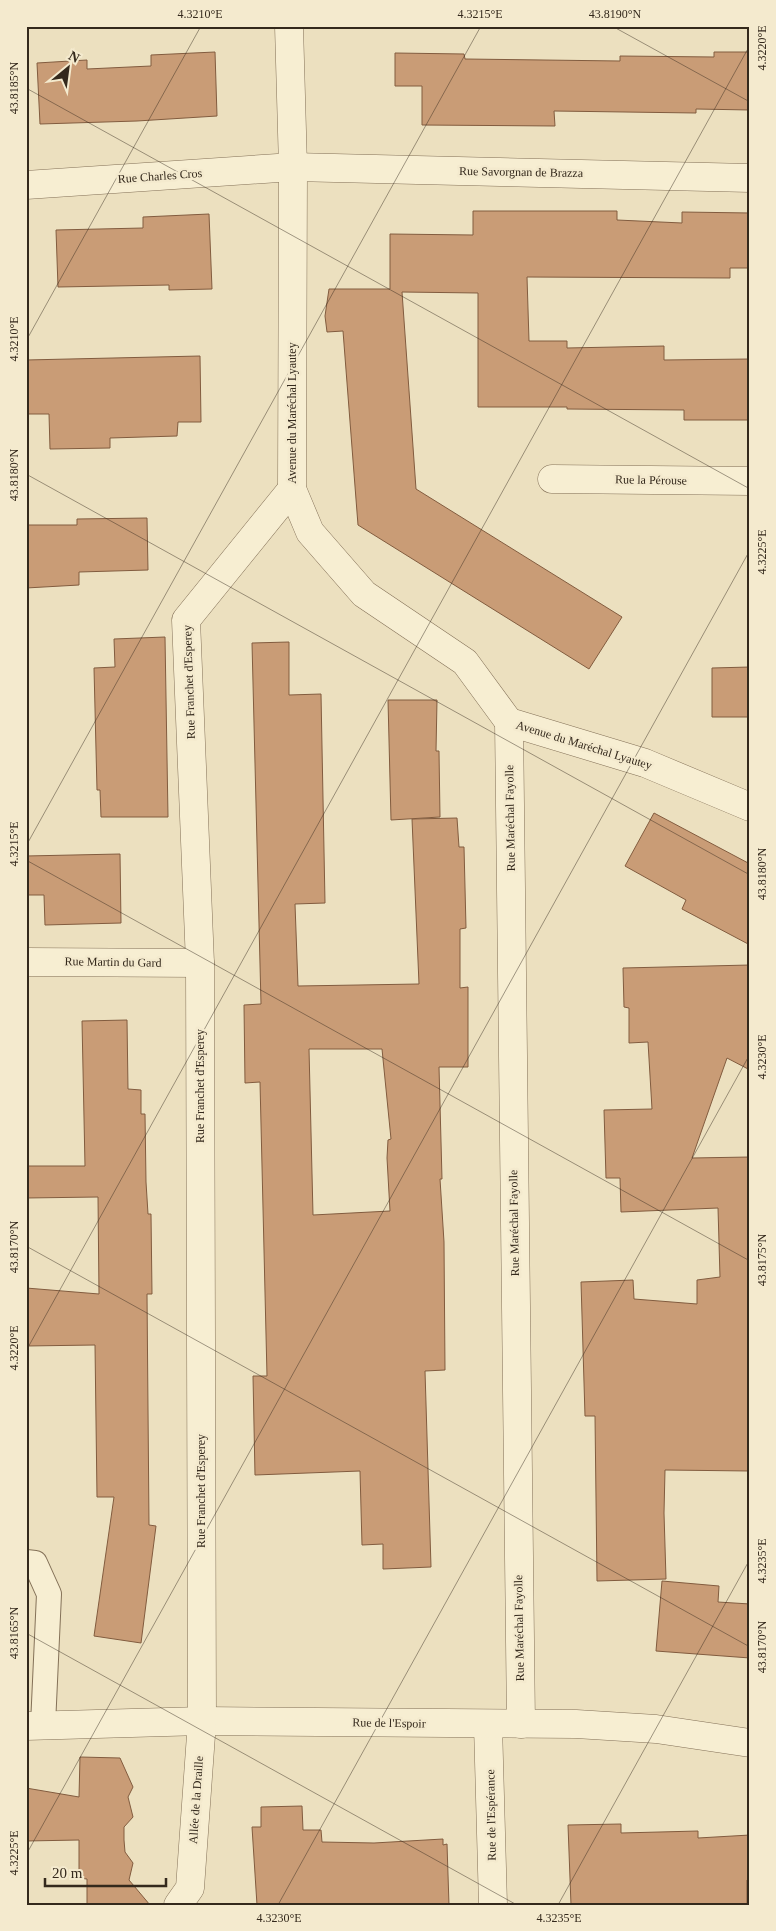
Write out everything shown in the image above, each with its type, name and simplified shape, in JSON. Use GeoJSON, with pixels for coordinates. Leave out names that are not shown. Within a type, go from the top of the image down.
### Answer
{"type":"FeatureCollection","features":[{"type":"Feature","properties":{"kind":"street","name":"Avenue du Maréchal Lyautey"},"geometry":{"type":"LineString","coordinates":[[289,26],[293,167],[292,489],[310,532],[364,594],[465,662],[509,722],[645,763],[750,807]]}},
{"type":"Feature","properties":{"kind":"street","name":"Rue Savorgnan de Brazza"},"geometry":{"type":"LineString","coordinates":[[293,167],[750,178]]}},
{"type":"Feature","properties":{"kind":"street","name":"Rue Charles Cros"},"geometry":{"type":"LineString","coordinates":[[26,184],[293,167]]}},
{"type":"Feature","properties":{"kind":"street","name":"Rue la Pérouse"},"geometry":{"type":"LineString","coordinates":[[552,479],[750,481]]}},
{"type":"Feature","properties":{"kind":"street","name":"Rue Franchet d'Esperey"},"geometry":{"type":"LineString","coordinates":[[202,1721],[200,963],[186,620],[292,489]]}},
{"type":"Feature","properties":{"kind":"street","name":"Rue Maréchal Fayolle"},"geometry":{"type":"LineString","coordinates":[[509,722],[520,1724]]}},
{"type":"Feature","properties":{"kind":"street","name":"Rue Martin du Gard"},"geometry":{"type":"LineString","coordinates":[[26,962],[200,963]]}},
{"type":"Feature","properties":{"kind":"street","name":"Rue de l'Espoir"},"geometry":{"type":"LineString","coordinates":[[35,1726],[202,1721],[488,1725],[576,1724],[656,1729],[750,1743]]}},
{"type":"Feature","properties":{"kind":"street","name":"Allée de la Draille"},"geometry":{"type":"LineString","coordinates":[[178,1905],[190,1888],[202,1721]]}},
{"type":"Feature","properties":{"kind":"street","name":"Rue de l'Espérance"},"geometry":{"type":"LineString","coordinates":[[488,1725],[493,1905]]}},
{"type":"Feature","properties":{"kind":"lane"},"geometry":{"type":"LineString","coordinates":[[26,1562],[35,1563],[49,1594],[35,1726]]}},
{"type":"Feature","properties":{"kind":"building"},"geometry":{"type":"Polygon","coordinates":[[[215,52],[217,116],[40,124],[37,63],[87,60],[87,69],[151,66],[151,55],[215,52]]]}},
{"type":"Feature","properties":{"kind":"building"},"geometry":{"type":"Polygon","coordinates":[[[714,52],[750,52],[750,110],[696,109],[696,113],[554,111],[555,126],[422,125],[422,86],[395,86],[395,53],[464,54],[465,59],[620,61],[620,56],[714,57],[714,52]]]}},
{"type":"Feature","properties":{"kind":"building"},"geometry":{"type":"Polygon","coordinates":[[[473,211],[617,211],[617,220],[682,223],[682,212],[750,213],[750,268],[730,268],[730,278],[527,277],[529,341],[567,341],[567,348],[664,346],[664,360],[750,359],[750,420],[684,420],[684,410],[478,407],[478,293],[402,292],[416,489],[622,617],[589,669],[358,525],[343,331],[327,332],[325,316],[329,289],[390,289],[390,234],[473,235],[473,211]]]}},
{"type":"Feature","properties":{"kind":"building"},"geometry":{"type":"Polygon","coordinates":[[[209,214],[212,289],[169,290],[169,285],[58,287],[56,230],[143,228],[143,217],[209,214]]]}},
{"type":"Feature","properties":{"kind":"building"},"geometry":{"type":"Polygon","coordinates":[[[200,356],[201,422],[178,422],[177,436],[110,438],[110,448],[50,449],[49,414],[26,414],[26,360],[200,356]]]}},
{"type":"Feature","properties":{"kind":"building"},"geometry":{"type":"Polygon","coordinates":[[[147,518],[148,570],[79,572],[79,585],[26,588],[26,525],[77,525],[77,519],[147,518]]]}},
{"type":"Feature","properties":{"kind":"building"},"geometry":{"type":"Polygon","coordinates":[[[165,637],[168,817],[101,817],[100,790],[97,790],[94,668],[115,667],[114,639],[165,637]]]}},
{"type":"Feature","properties":{"kind":"building"},"geometry":{"type":"Polygon","coordinates":[[[289,642],[289,695],[321,694],[325,903],[295,904],[298,986],[419,984],[412,819],[457,818],[459,847],[464,847],[466,928],[460,929],[460,988],[468,987],[468,1067],[439,1067],[442,1179],[440,1179],[444,1242],[445,1370],[425,1371],[431,1567],[383,1569],[383,1544],[362,1545],[360,1471],[255,1475],[253,1376],[267,1376],[260,1082],[245,1083],[244,1005],[261,1004],[252,643],[289,642]],[[309,1049],[313,1215],[390,1211],[387,1158],[388,1140],[391,1139],[382,1049],[309,1049]]]}},
{"type":"Feature","properties":{"kind":"building"},"geometry":{"type":"Polygon","coordinates":[[[750,667],[750,717],[712,717],[712,668],[750,667]]]}},
{"type":"Feature","properties":{"kind":"building"},"geometry":{"type":"Polygon","coordinates":[[[388,700],[437,700],[436,751],[439,751],[440,817],[391,820],[388,700]]]}},
{"type":"Feature","properties":{"kind":"building"},"geometry":{"type":"Polygon","coordinates":[[[654,813],[750,864],[750,945],[682,909],[686,900],[625,866],[654,813]]]}},
{"type":"Feature","properties":{"kind":"building"},"geometry":{"type":"Polygon","coordinates":[[[120,854],[121,923],[45,925],[44,895],[26,895],[26,856],[120,854]]]}},
{"type":"Feature","properties":{"kind":"building"},"geometry":{"type":"Polygon","coordinates":[[[750,965],[750,1070],[727,1058],[692,1158],[750,1157],[750,1471],[665,1470],[666,1579],[597,1581],[595,1416],[585,1416],[581,1282],[633,1280],[634,1299],[697,1304],[697,1280],[720,1277],[718,1208],[621,1212],[620,1178],[606,1178],[604,1110],[652,1109],[648,1042],[629,1043],[629,1008],[624,1007],[623,968],[750,965]]]}},
{"type":"Feature","properties":{"kind":"building"},"geometry":{"type":"Polygon","coordinates":[[[127,1020],[128,1089],[141,1090],[141,1114],[145,1114],[148,1214],[151,1214],[152,1294],[147,1294],[149,1525],[156,1526],[141,1643],[94,1636],[114,1497],[97,1497],[95,1345],[26,1346],[26,1288],[99,1294],[98,1197],[26,1198],[26,1166],[85,1166],[82,1021],[127,1020]]]}},
{"type":"Feature","properties":{"kind":"building"},"geometry":{"type":"Polygon","coordinates":[[[662,1581],[719,1586],[718,1602],[750,1604],[750,1658],[656,1651],[662,1581]]]}},
{"type":"Feature","properties":{"kind":"building"},"geometry":{"type":"Polygon","coordinates":[[[80,1757],[120,1758],[133,1787],[128,1797],[133,1817],[124,1827],[125,1852],[133,1863],[129,1880],[150,1905],[87,1905],[87,1879],[79,1878],[79,1840],[26,1841],[26,1788],[79,1797],[80,1757]]]}},
{"type":"Feature","properties":{"kind":"building"},"geometry":{"type":"Polygon","coordinates":[[[302,1806],[303,1830],[321,1830],[322,1842],[374,1843],[443,1839],[443,1845],[447,1844],[449,1905],[257,1905],[252,1827],[261,1827],[261,1807],[302,1806]]]}},
{"type":"Feature","properties":{"kind":"building"},"geometry":{"type":"Polygon","coordinates":[[[621,1824],[621,1833],[698,1831],[698,1838],[750,1835],[750,1880],[747,1880],[747,1905],[571,1905],[568,1825],[621,1824]]]}}]}
